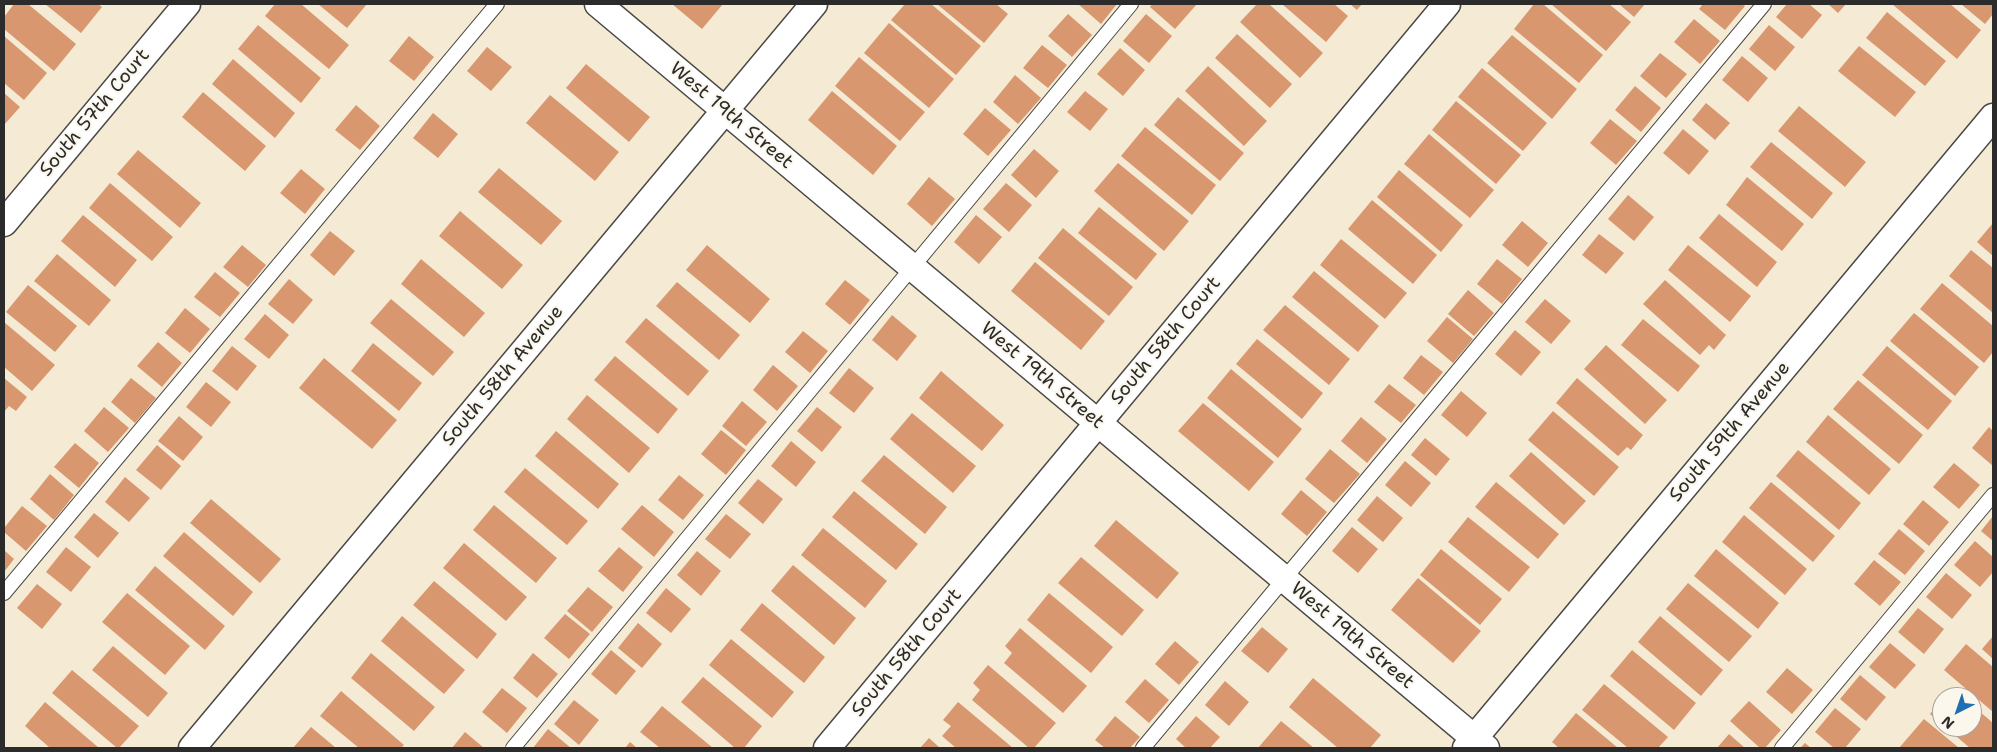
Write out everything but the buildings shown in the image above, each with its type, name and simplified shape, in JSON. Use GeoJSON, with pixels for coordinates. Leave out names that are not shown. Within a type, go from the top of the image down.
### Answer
{"type":"FeatureCollection","features":[{"type":"Feature","properties":{"kind":"street","name":"South 57th Court"},"geometry":{"type":"LineString","coordinates":[[4,223],[187,4]]}},
{"type":"Feature","properties":{"kind":"street","name":"West 19th Street"},"geometry":{"type":"LineString","coordinates":[[598,4],[1285,579],[1475,745]]}},
{"type":"Feature","properties":{"kind":"street","name":"South 58th Avenue"},"geometry":{"type":"LineString","coordinates":[[192,748],[814,4]]}},
{"type":"Feature","properties":{"kind":"street","name":"South 58th Court"},"geometry":{"type":"LineString","coordinates":[[827,748],[1448,4]]}},
{"type":"Feature","properties":{"kind":"street","name":"South 59th Avenue"},"geometry":{"type":"LineString","coordinates":[[1475,745],[1993,116]]}},
{"type":"Feature","properties":{"kind":"lane"},"geometry":{"type":"LineString","coordinates":[[4,593],[497,4]]}},
{"type":"Feature","properties":{"kind":"lane"},"geometry":{"type":"LineString","coordinates":[[513,748],[1131,4]]}},
{"type":"Feature","properties":{"kind":"lane"},"geometry":{"type":"LineString","coordinates":[[1143,748],[1764,4]]}},
{"type":"Feature","properties":{"kind":"lane"},"geometry":{"type":"LineString","coordinates":[[1782,748],[1993,495]]}}]}
